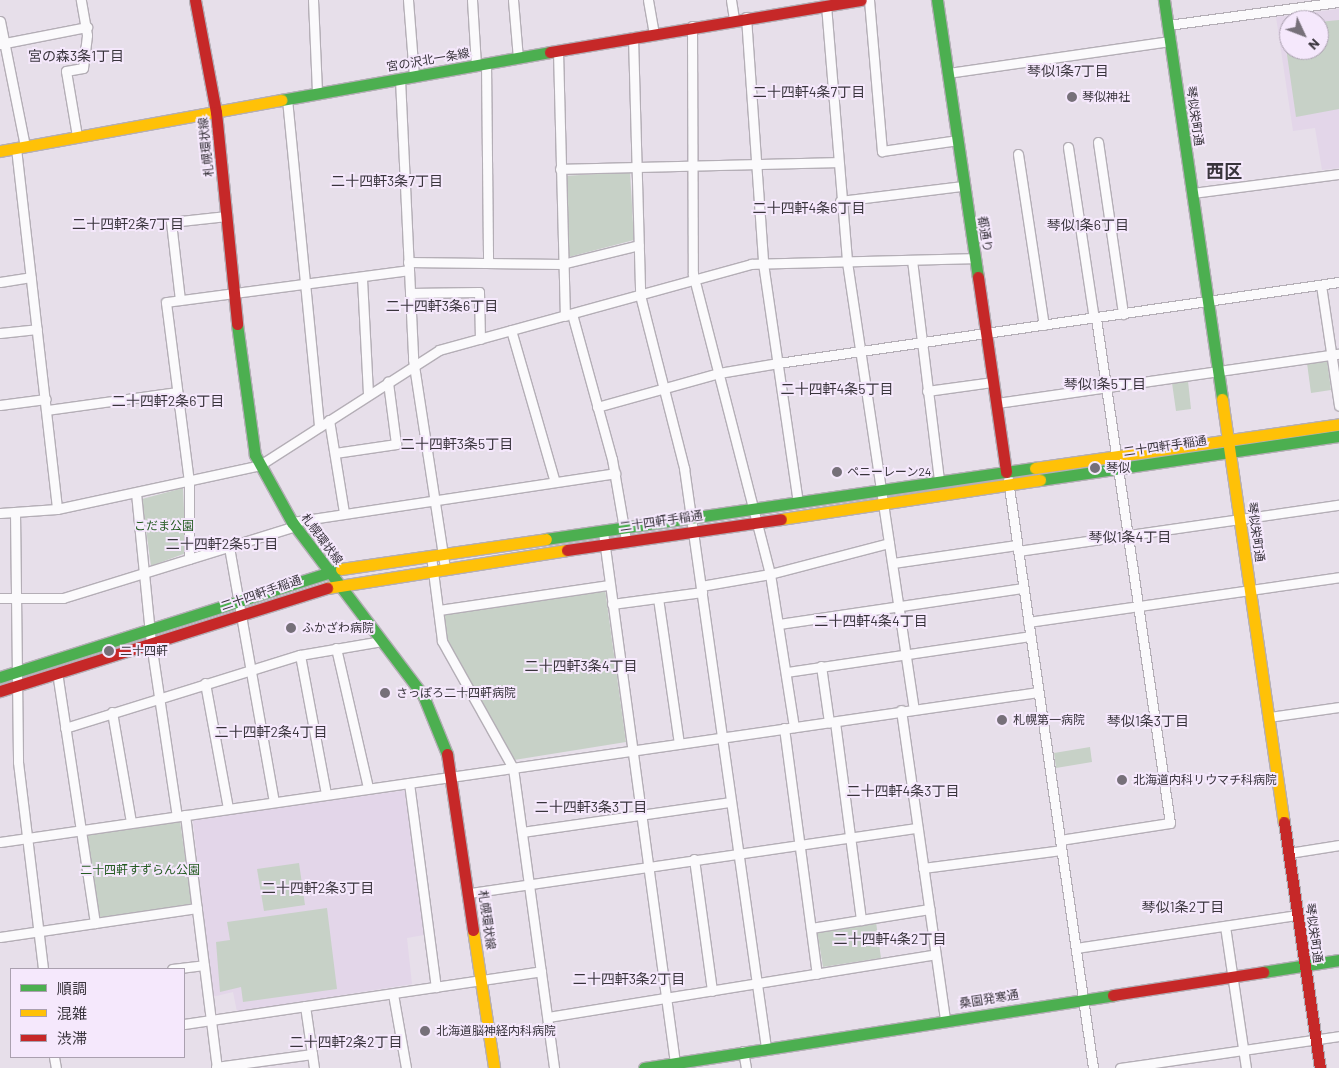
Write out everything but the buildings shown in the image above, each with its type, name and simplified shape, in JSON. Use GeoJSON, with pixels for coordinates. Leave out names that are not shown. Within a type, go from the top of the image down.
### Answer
{"type":"FeatureCollection","features":[{"type":"Feature","properties":{"kind":"street"},"geometry":{"type":"LineString","coordinates":[[76,136],[66,71],[82,68],[87,27],[81,0]]}},
{"type":"Feature","properties":{"kind":"street","name":"札幌環状線"},"geometry":{"type":"LineString","coordinates":[[194,0],[216,112],[247,421],[260,465],[294,524],[382,641],[433,714],[453,775],[494,1068]]}},
{"type":"Feature","properties":{"kind":"street"},"geometry":{"type":"LineString","coordinates":[[313,0],[317,93]]}},
{"type":"Feature","properties":{"kind":"street"},"geometry":{"type":"LineString","coordinates":[[408,0],[414,76]]}},
{"type":"Feature","properties":{"kind":"street"},"geometry":{"type":"LineString","coordinates":[[472,0],[481,64],[488,263]]}},
{"type":"Feature","properties":{"kind":"street"},"geometry":{"type":"LineString","coordinates":[[513,0],[518,58]]}},
{"type":"Feature","properties":{"kind":"street"},"geometry":{"type":"LineString","coordinates":[[648,0],[654,33]]}},
{"type":"Feature","properties":{"kind":"street"},"geometry":{"type":"LineString","coordinates":[[731,0],[734,19]]}},
{"type":"Feature","properties":{"kind":"street","name":"宮の沢北一条線"},"geometry":{"type":"LineString","coordinates":[[0,151],[692,26],[862,0]]}},
{"type":"Feature","properties":{"kind":"street"},"geometry":{"type":"LineString","coordinates":[[869,0],[882,151],[958,140]]}},
{"type":"Feature","properties":{"kind":"street","name":"都通り"},"geometry":{"type":"LineString","coordinates":[[937,0],[1007,478]]}},
{"type":"Feature","properties":{"kind":"street","name":"琴似栄町通"},"geometry":{"type":"LineString","coordinates":[[1164,0],[1320,1068]]}},
{"type":"Feature","properties":{"kind":"street"},"geometry":{"type":"LineString","coordinates":[[1168,25],[1339,2]]}},
{"type":"Feature","properties":{"kind":"street"},"geometry":{"type":"LineString","coordinates":[[826,5],[840,201],[847,262],[883,489],[889,543],[914,708]]}},
{"type":"Feature","properties":{"kind":"street"},"geometry":{"type":"LineString","coordinates":[[746,17],[764,263],[798,502]]}},
{"type":"Feature","properties":{"kind":"street"},"geometry":{"type":"LineString","coordinates":[[0,21],[2,43],[21,147],[31,277],[48,410],[57,509]]}},
{"type":"Feature","properties":{"kind":"street"},"geometry":{"type":"LineString","coordinates":[[692,26],[692,167],[695,280],[752,510],[757,521],[770,574],[787,672],[794,727]]}},
{"type":"Feature","properties":{"kind":"street"},"geometry":{"type":"LineString","coordinates":[[2,43],[87,27]]}},
{"type":"Feature","properties":{"kind":"street"},"geometry":{"type":"LineString","coordinates":[[633,37],[640,295],[684,468],[766,1048]]}},
{"type":"Feature","properties":{"kind":"street"},"geometry":{"type":"LineString","coordinates":[[948,73],[1170,41]]}},
{"type":"Feature","properties":{"kind":"street"},"geometry":{"type":"LineString","coordinates":[[558,51],[562,264],[568,315],[597,407],[615,473],[626,534]]}},
{"type":"Feature","properties":{"kind":"street"},"geometry":{"type":"LineString","coordinates":[[400,79],[408,266],[415,365],[445,567]]}},
{"type":"Feature","properties":{"kind":"street"},"geometry":{"type":"LineString","coordinates":[[287,99],[319,426]]}},
{"type":"Feature","properties":{"kind":"street"},"geometry":{"type":"LineString","coordinates":[[1098,142],[1123,314]]}},
{"type":"Feature","properties":{"kind":"street"},"geometry":{"type":"LineString","coordinates":[[923,868],[1060,845],[1170,823],[1126,536],[1106,387],[1068,146]]}},
{"type":"Feature","properties":{"kind":"street"},"geometry":{"type":"LineString","coordinates":[[1018,154],[1044,325]]}},
{"type":"Feature","properties":{"kind":"street"},"geometry":{"type":"LineString","coordinates":[[560,169],[837,162]]}},
{"type":"Feature","properties":{"kind":"street"},"geometry":{"type":"LineString","coordinates":[[1193,192],[1339,174]]}},
{"type":"Feature","properties":{"kind":"street"},"geometry":{"type":"LineString","coordinates":[[840,201],[963,186]]}},
{"type":"Feature","properties":{"kind":"street"},"geometry":{"type":"LineString","coordinates":[[180,300],[171,222],[227,216]]}},
{"type":"Feature","properties":{"kind":"street"},"geometry":{"type":"LineString","coordinates":[[190,559],[189,482],[166,302],[362,279],[408,266],[488,263],[562,264],[639,244]]}},
{"type":"Feature","properties":{"kind":"street"},"geometry":{"type":"LineString","coordinates":[[0,513],[57,509],[189,482],[260,465],[439,350],[695,280],[764,263],[975,258]]}},
{"type":"Feature","properties":{"kind":"street"},"geometry":{"type":"LineString","coordinates":[[912,260],[939,481]]}},
{"type":"Feature","properties":{"kind":"street"},"geometry":{"type":"LineString","coordinates":[[0,282],[31,277]]}},
{"type":"Feature","properties":{"kind":"street"},"geometry":{"type":"LineString","coordinates":[[362,279],[368,395]]}},
{"type":"Feature","properties":{"kind":"street"},"geometry":{"type":"LineString","coordinates":[[597,407],[719,373],[778,363],[1339,282]]}},
{"type":"Feature","properties":{"kind":"street"},"geometry":{"type":"LineString","coordinates":[[1321,285],[1335,355],[1339,406]]}},
{"type":"Feature","properties":{"kind":"street"},"geometry":{"type":"LineString","coordinates":[[410,292],[480,292],[480,339]]}},
{"type":"Feature","properties":{"kind":"street"},"geometry":{"type":"LineString","coordinates":[[0,333],[38,329]]}},
{"type":"Feature","properties":{"kind":"street"},"geometry":{"type":"LineString","coordinates":[[511,330],[555,482]]}},
{"type":"Feature","properties":{"kind":"street"},"geometry":{"type":"LineString","coordinates":[[997,403],[1335,355]]}},
{"type":"Feature","properties":{"kind":"street"},"geometry":{"type":"LineString","coordinates":[[335,453],[396,444],[388,382]]}},
{"type":"Feature","properties":{"kind":"street"},"geometry":{"type":"LineString","coordinates":[[927,391],[993,382]]}},
{"type":"Feature","properties":{"kind":"street"},"geometry":{"type":"LineString","coordinates":[[48,410],[178,392]]}},
{"type":"Feature","properties":{"kind":"street"},"geometry":{"type":"LineString","coordinates":[[0,405],[46,399]]}},
{"type":"Feature","properties":{"kind":"street"},"geometry":{"type":"LineString","coordinates":[[329,420],[344,513]]}},
{"type":"Feature","properties":{"kind":"street","name":"二十四軒手稲通"},"geometry":{"type":"LineString","coordinates":[[0,677],[329,571],[431,556],[626,534],[693,531],[884,502],[1007,478],[1230,445],[1339,424]]}},
{"type":"Feature","properties":{"kind":"street","name":"二十四軒手稲通"},"geometry":{"type":"LineString","coordinates":[[1230,445],[1339,436]]}},
{"type":"Feature","properties":{"kind":"street"},"geometry":{"type":"LineString","coordinates":[[0,598],[63,598],[190,559],[294,524],[344,513],[615,473]]}},
{"type":"Feature","properties":{"kind":"street"},"geometry":{"type":"LineString","coordinates":[[1007,478],[1093,1068]]}},
{"type":"Feature","properties":{"kind":"street","name":"二十四軒手稲通"},"geometry":{"type":"LineString","coordinates":[[626,534],[691,518],[883,489],[939,481],[1007,478]]}},
{"type":"Feature","properties":{"kind":"street"},"geometry":{"type":"LineString","coordinates":[[136,493],[149,630],[159,697],[197,908],[216,1068],[312,1054]]}},
{"type":"Feature","properties":{"kind":"street"},"geometry":{"type":"LineString","coordinates":[[893,563],[1126,536],[1339,505]]}},
{"type":"Feature","properties":{"kind":"street"},"geometry":{"type":"LineString","coordinates":[[15,512],[18,762],[43,968]]}},
{"type":"Feature","properties":{"kind":"street"},"geometry":{"type":"LineString","coordinates":[[603,537],[675,1063]]}},
{"type":"Feature","properties":{"kind":"street","name":"二十四軒手稲通"},"geometry":{"type":"LineString","coordinates":[[0,690],[339,584],[445,567],[603,537]]}},
{"type":"Feature","properties":{"kind":"street"},"geometry":{"type":"LineString","coordinates":[[612,604],[658,598],[770,574],[889,543]]}},
{"type":"Feature","properties":{"kind":"street"},"geometry":{"type":"LineString","coordinates":[[229,546],[241,600],[250,670],[274,802]]}},
{"type":"Feature","properties":{"kind":"street"},"geometry":{"type":"LineString","coordinates":[[431,556],[442,641],[513,768],[554,1068]]}},
{"type":"Feature","properties":{"kind":"street"},"geometry":{"type":"LineString","coordinates":[[1028,622],[1339,577]]}},
{"type":"Feature","properties":{"kind":"street"},"geometry":{"type":"LineString","coordinates":[[439,610],[610,584]]}},
{"type":"Feature","properties":{"kind":"street"},"geometry":{"type":"LineString","coordinates":[[779,624],[1023,588]]}},
{"type":"Feature","properties":{"kind":"street"},"geometry":{"type":"LineString","coordinates":[[658,598],[679,744]]}},
{"type":"Feature","properties":{"kind":"street"},"geometry":{"type":"LineString","coordinates":[[787,672],[1030,636]]}},
{"type":"Feature","properties":{"kind":"street"},"geometry":{"type":"LineString","coordinates":[[65,728],[300,654],[382,641]]}},
{"type":"Feature","properties":{"kind":"street"},"geometry":{"type":"LineString","coordinates":[[336,648],[368,788]]}},
{"type":"Feature","properties":{"kind":"street"},"geometry":{"type":"LineString","coordinates":[[300,654],[326,794]]}},
{"type":"Feature","properties":{"kind":"street"},"geometry":{"type":"LineString","coordinates":[[821,666],[832,722],[861,920]]}},
{"type":"Feature","properties":{"kind":"street"},"geometry":{"type":"LineString","coordinates":[[57,672],[95,923]]}},
{"type":"Feature","properties":{"kind":"street"},"geometry":{"type":"LineString","coordinates":[[205,683],[228,808]]}},
{"type":"Feature","properties":{"kind":"street"},"geometry":{"type":"LineString","coordinates":[[0,842],[453,775],[832,722],[914,708],[1038,692]]}},
{"type":"Feature","properties":{"kind":"street"},"geometry":{"type":"LineString","coordinates":[[1269,717],[1339,707]]}},
{"type":"Feature","properties":{"kind":"street"},"geometry":{"type":"LineString","coordinates":[[901,710],[945,1020]]}},
{"type":"Feature","properties":{"kind":"street"},"geometry":{"type":"LineString","coordinates":[[112,712],[131,822]]}},
{"type":"Feature","properties":{"kind":"street"},"geometry":{"type":"LineString","coordinates":[[784,728],[818,974]]}},
{"type":"Feature","properties":{"kind":"street"},"geometry":{"type":"LineString","coordinates":[[409,783],[436,987]]}},
{"type":"Feature","properties":{"kind":"street"},"geometry":{"type":"LineString","coordinates":[[522,832],[732,802]]}},
{"type":"Feature","properties":{"kind":"street"},"geometry":{"type":"LineString","coordinates":[[470,893],[739,852],[917,828]]}},
{"type":"Feature","properties":{"kind":"street"},"geometry":{"type":"LineString","coordinates":[[1288,853],[1339,845]]}},
{"type":"Feature","properties":{"kind":"street"},"geometry":{"type":"LineString","coordinates":[[694,859],[712,991]]}},
{"type":"Feature","properties":{"kind":"street"},"geometry":{"type":"LineString","coordinates":[[0,937],[197,908]]}},
{"type":"Feature","properties":{"kind":"street"},"geometry":{"type":"LineString","coordinates":[[811,928],[929,909]]}},
{"type":"Feature","properties":{"kind":"street"},"geometry":{"type":"LineString","coordinates":[[1076,948],[1298,915]]}},
{"type":"Feature","properties":{"kind":"street"},"geometry":{"type":"LineString","coordinates":[[1225,926],[1246,1068]]}},
{"type":"Feature","properties":{"kind":"street"},"geometry":{"type":"LineString","coordinates":[[548,1017],[935,954]]}},
{"type":"Feature","properties":{"kind":"street","name":"桑園発寒通"},"geometry":{"type":"LineString","coordinates":[[649,1068],[743,1051],[1082,997],[1339,960]]}},
{"type":"Feature","properties":{"kind":"street"},"geometry":{"type":"LineString","coordinates":[[180,968],[204,965]]}},
{"type":"Feature","properties":{"kind":"street"},"geometry":{"type":"LineString","coordinates":[[185,1024],[541,971]]}},
{"type":"Feature","properties":{"kind":"street"},"geometry":{"type":"LineString","coordinates":[[393,994],[406,1068]]}},
{"type":"Feature","properties":{"kind":"street"},"geometry":{"type":"LineString","coordinates":[[304,1006],[314,1068]]}},
{"type":"Feature","properties":{"kind":"street"},"geometry":{"type":"LineString","coordinates":[[1120,1068],[1339,1036]]}},
{"type":"Feature","properties":{"kind":"street"},"geometry":{"type":"LineString","coordinates":[[743,1051],[746,1068]]}},
{"type":"Feature","properties":{"kind":"shaded area"},"geometry":{"type":"Polygon","coordinates":[[[1339,9],[1339,168],[1322,170],[1315,128],[1293,131],[1282,60],[1329,60],[1329,10],[1339,9]]]}},
{"type":"Feature","properties":{"kind":"shaded area"},"geometry":{"type":"Polygon","coordinates":[[[1276,17],[1279,17],[1279,37],[1276,17]]]}},
{"type":"Feature","properties":{"kind":"shaded area"},"geometry":{"type":"Polygon","coordinates":[[[407,790],[424,935],[407,938],[412,984],[237,1012],[233,992],[212,997],[193,820],[407,790]]]}},
{"type":"Feature","properties":{"kind":"green space"},"geometry":{"type":"Polygon","coordinates":[[[1339,20],[1339,109],[1296,117],[1288,60],[1329,60],[1329,21],[1339,20]]]}},
{"type":"Feature","properties":{"kind":"green space"},"geometry":{"type":"Polygon","coordinates":[[[630,172],[634,240],[569,257],[564,176],[630,172]]]}},
{"type":"Feature","properties":{"kind":"green space"},"geometry":{"type":"Polygon","coordinates":[[[1327,360],[1331,390],[1311,393],[1307,363],[1327,360]]]}},
{"type":"Feature","properties":{"kind":"green space"},"geometry":{"type":"Polygon","coordinates":[[[1188,381],[1191,409],[1176,411],[1172,383],[1188,381]]]}},
{"type":"Feature","properties":{"kind":"green space","name":"こだま公園"},"geometry":{"type":"Polygon","coordinates":[[[183,488],[186,553],[151,566],[142,499],[183,488]]]}},
{"type":"Feature","properties":{"kind":"green space"},"geometry":{"type":"Polygon","coordinates":[[[605,589],[626,742],[514,760],[447,639],[443,614],[605,589]]]}},
{"type":"Feature","properties":{"kind":"green space"},"geometry":{"type":"Polygon","coordinates":[[[1090,747],[1092,762],[1056,768],[1054,753],[1090,747]]]}},
{"type":"Feature","properties":{"kind":"green space","name":"二十四軒すずらん公園"},"geometry":{"type":"Polygon","coordinates":[[[180,821],[192,905],[100,918],[86,835],[180,821]]]}},
{"type":"Feature","properties":{"kind":"green space"},"geometry":{"type":"Polygon","coordinates":[[[299,863],[305,905],[264,911],[257,869],[299,863]]]}},
{"type":"Feature","properties":{"kind":"green space"},"geometry":{"type":"Polygon","coordinates":[[[327,908],[337,989],[243,1002],[241,987],[220,992],[216,942],[230,940],[227,922],[327,908]]]}},
{"type":"Feature","properties":{"kind":"green space"},"geometry":{"type":"Polygon","coordinates":[[[876,922],[881,958],[823,967],[817,931],[876,922]]]}},
{"type":"Feature","properties":{"kind":"traffic: fast"},"geometry":{"type":"LineString","coordinates":[[937,0],[978,277]]}},
{"type":"Feature","properties":{"kind":"traffic: fast"},"geometry":{"type":"LineString","coordinates":[[1164,0],[1222,399]]}},
{"type":"Feature","properties":{"kind":"traffic: fast"},"geometry":{"type":"LineString","coordinates":[[281,100],[550,52]]}},
{"type":"Feature","properties":{"kind":"traffic: fast"},"geometry":{"type":"LineString","coordinates":[[237,324],[255,455],[292,522],[423,695],[447,754]]}},
{"type":"Feature","properties":{"kind":"traffic: fast"},"geometry":{"type":"LineString","coordinates":[[1040,480],[1339,436]]}},
{"type":"Feature","properties":{"kind":"traffic: fast"},"geometry":{"type":"LineString","coordinates":[[546,539],[1035,468]]}},
{"type":"Feature","properties":{"kind":"traffic: fast"},"geometry":{"type":"LineString","coordinates":[[0,677],[341,569]]}},
{"type":"Feature","properties":{"kind":"traffic: fast"},"geometry":{"type":"LineString","coordinates":[[1263,972],[1339,960]]}},
{"type":"Feature","properties":{"kind":"traffic: fast"},"geometry":{"type":"LineString","coordinates":[[644,1068],[1113,995]]}},
{"type":"Feature","properties":{"kind":"traffic: slow"},"geometry":{"type":"LineString","coordinates":[[0,151],[281,100]]}},
{"type":"Feature","properties":{"kind":"traffic: slow"},"geometry":{"type":"LineString","coordinates":[[1222,399],[1284,822]]}},
{"type":"Feature","properties":{"kind":"traffic: slow"},"geometry":{"type":"LineString","coordinates":[[1035,468],[1339,424]]}},
{"type":"Feature","properties":{"kind":"traffic: slow"},"geometry":{"type":"LineString","coordinates":[[781,519],[1040,480]]}},
{"type":"Feature","properties":{"kind":"traffic: slow"},"geometry":{"type":"LineString","coordinates":[[341,569],[546,539]]}},
{"type":"Feature","properties":{"kind":"traffic: slow"},"geometry":{"type":"LineString","coordinates":[[327,588],[567,550]]}},
{"type":"Feature","properties":{"kind":"traffic: slow"},"geometry":{"type":"LineString","coordinates":[[473,930],[494,1068]]}},
{"type":"Feature","properties":{"kind":"traffic: jam"},"geometry":{"type":"LineString","coordinates":[[195,0],[216,112],[237,324]]}},
{"type":"Feature","properties":{"kind":"traffic: jam"},"geometry":{"type":"LineString","coordinates":[[550,52],[861,0]]}},
{"type":"Feature","properties":{"kind":"traffic: jam"},"geometry":{"type":"LineString","coordinates":[[978,277],[1006,472]]}},
{"type":"Feature","properties":{"kind":"traffic: jam"},"geometry":{"type":"LineString","coordinates":[[567,550],[781,519]]}},
{"type":"Feature","properties":{"kind":"traffic: jam"},"geometry":{"type":"LineString","coordinates":[[0,691],[327,588]]}},
{"type":"Feature","properties":{"kind":"traffic: jam"},"geometry":{"type":"LineString","coordinates":[[447,754],[473,930]]}},
{"type":"Feature","properties":{"kind":"traffic: jam"},"geometry":{"type":"LineString","coordinates":[[1284,822],[1320,1068]]}},
{"type":"Feature","properties":{"kind":"traffic: jam"},"geometry":{"type":"LineString","coordinates":[[1113,995],[1263,972]]}},
{"type":"Feature","properties":{"kind":"place","name":"琴似神社"},"geometry":{"type":"Point","coordinates":[1072,97]}},
{"type":"Feature","properties":{"kind":"place","name":"琴似"},"geometry":{"type":"Point","coordinates":[1095,468]}},
{"type":"Feature","properties":{"kind":"place","name":"ペニーレーン24"},"geometry":{"type":"Point","coordinates":[837,472]}},
{"type":"Feature","properties":{"kind":"place","name":"ふかざわ病院"},"geometry":{"type":"Point","coordinates":[291,628]}},
{"type":"Feature","properties":{"kind":"place","name":"二十四軒"},"geometry":{"type":"Point","coordinates":[109,651]}},
{"type":"Feature","properties":{"kind":"place","name":"さっぽろ二十四軒病院"},"geometry":{"type":"Point","coordinates":[385,693]}},
{"type":"Feature","properties":{"kind":"place","name":"札幌第一病院"},"geometry":{"type":"Point","coordinates":[1002,720]}},
{"type":"Feature","properties":{"kind":"place","name":"北海道内科リウマチ科病院"},"geometry":{"type":"Point","coordinates":[1122,780]}},
{"type":"Feature","properties":{"kind":"place","name":"北海道脳神経内科病院"},"geometry":{"type":"Point","coordinates":[425,1031]}},
{"type":"Feature","properties":{"kind":"district","name":"宮の森3条1丁目"},"geometry":{"type":"Point","coordinates":[76,56]}},
{"type":"Feature","properties":{"kind":"district","name":"琴似1条7丁目"},"geometry":{"type":"Point","coordinates":[1068,71]}},
{"type":"Feature","properties":{"kind":"district","name":"二十四軒4条7丁目"},"geometry":{"type":"Point","coordinates":[809,92]}},
{"type":"Feature","properties":{"kind":"district","name":"西区"},"geometry":{"type":"Point","coordinates":[1224,171]}},
{"type":"Feature","properties":{"kind":"district","name":"二十四軒3条7丁目"},"geometry":{"type":"Point","coordinates":[387,181]}},
{"type":"Feature","properties":{"kind":"district","name":"二十四軒4条6丁目"},"geometry":{"type":"Point","coordinates":[809,208]}},
{"type":"Feature","properties":{"kind":"district","name":"二十四軒2条7丁目"},"geometry":{"type":"Point","coordinates":[128,224]}},
{"type":"Feature","properties":{"kind":"district","name":"琴似1条6丁目"},"geometry":{"type":"Point","coordinates":[1088,225]}},
{"type":"Feature","properties":{"kind":"district","name":"二十四軒3条6丁目"},"geometry":{"type":"Point","coordinates":[442,306]}},
{"type":"Feature","properties":{"kind":"district","name":"琴似1条5丁目"},"geometry":{"type":"Point","coordinates":[1105,384]}},
{"type":"Feature","properties":{"kind":"district","name":"二十四軒4条5丁目"},"geometry":{"type":"Point","coordinates":[837,389]}},
{"type":"Feature","properties":{"kind":"district","name":"二十四軒2条6丁目"},"geometry":{"type":"Point","coordinates":[168,401]}},
{"type":"Feature","properties":{"kind":"district","name":"二十四軒3条5丁目"},"geometry":{"type":"Point","coordinates":[457,444]}},
{"type":"Feature","properties":{"kind":"district","name":"琴似1条4丁目"},"geometry":{"type":"Point","coordinates":[1130,537]}},
{"type":"Feature","properties":{"kind":"district","name":"二十四軒2条5丁目"},"geometry":{"type":"Point","coordinates":[222,544]}},
{"type":"Feature","properties":{"kind":"district","name":"二十四軒4条4丁目"},"geometry":{"type":"Point","coordinates":[871,621]}},
{"type":"Feature","properties":{"kind":"district","name":"二十四軒3条4丁目"},"geometry":{"type":"Point","coordinates":[581,666]}},
{"type":"Feature","properties":{"kind":"district","name":"琴似1条3丁目"},"geometry":{"type":"Point","coordinates":[1148,721]}},
{"type":"Feature","properties":{"kind":"district","name":"二十四軒2条4丁目"},"geometry":{"type":"Point","coordinates":[271,732]}},
{"type":"Feature","properties":{"kind":"district","name":"二十四軒4条3丁目"},"geometry":{"type":"Point","coordinates":[903,791]}},
{"type":"Feature","properties":{"kind":"district","name":"二十四軒3条3丁目"},"geometry":{"type":"Point","coordinates":[591,807]}},
{"type":"Feature","properties":{"kind":"district","name":"二十四軒2条3丁目"},"geometry":{"type":"Point","coordinates":[318,888]}},
{"type":"Feature","properties":{"kind":"district","name":"琴似1条2丁目"},"geometry":{"type":"Point","coordinates":[1183,907]}},
{"type":"Feature","properties":{"kind":"district","name":"二十四軒4条2丁目"},"geometry":{"type":"Point","coordinates":[890,939]}},
{"type":"Feature","properties":{"kind":"district","name":"二十四軒3条2丁目"},"geometry":{"type":"Point","coordinates":[629,979]}},
{"type":"Feature","properties":{"kind":"district","name":"二十四軒2条2丁目"},"geometry":{"type":"Point","coordinates":[346,1042]}}]}
